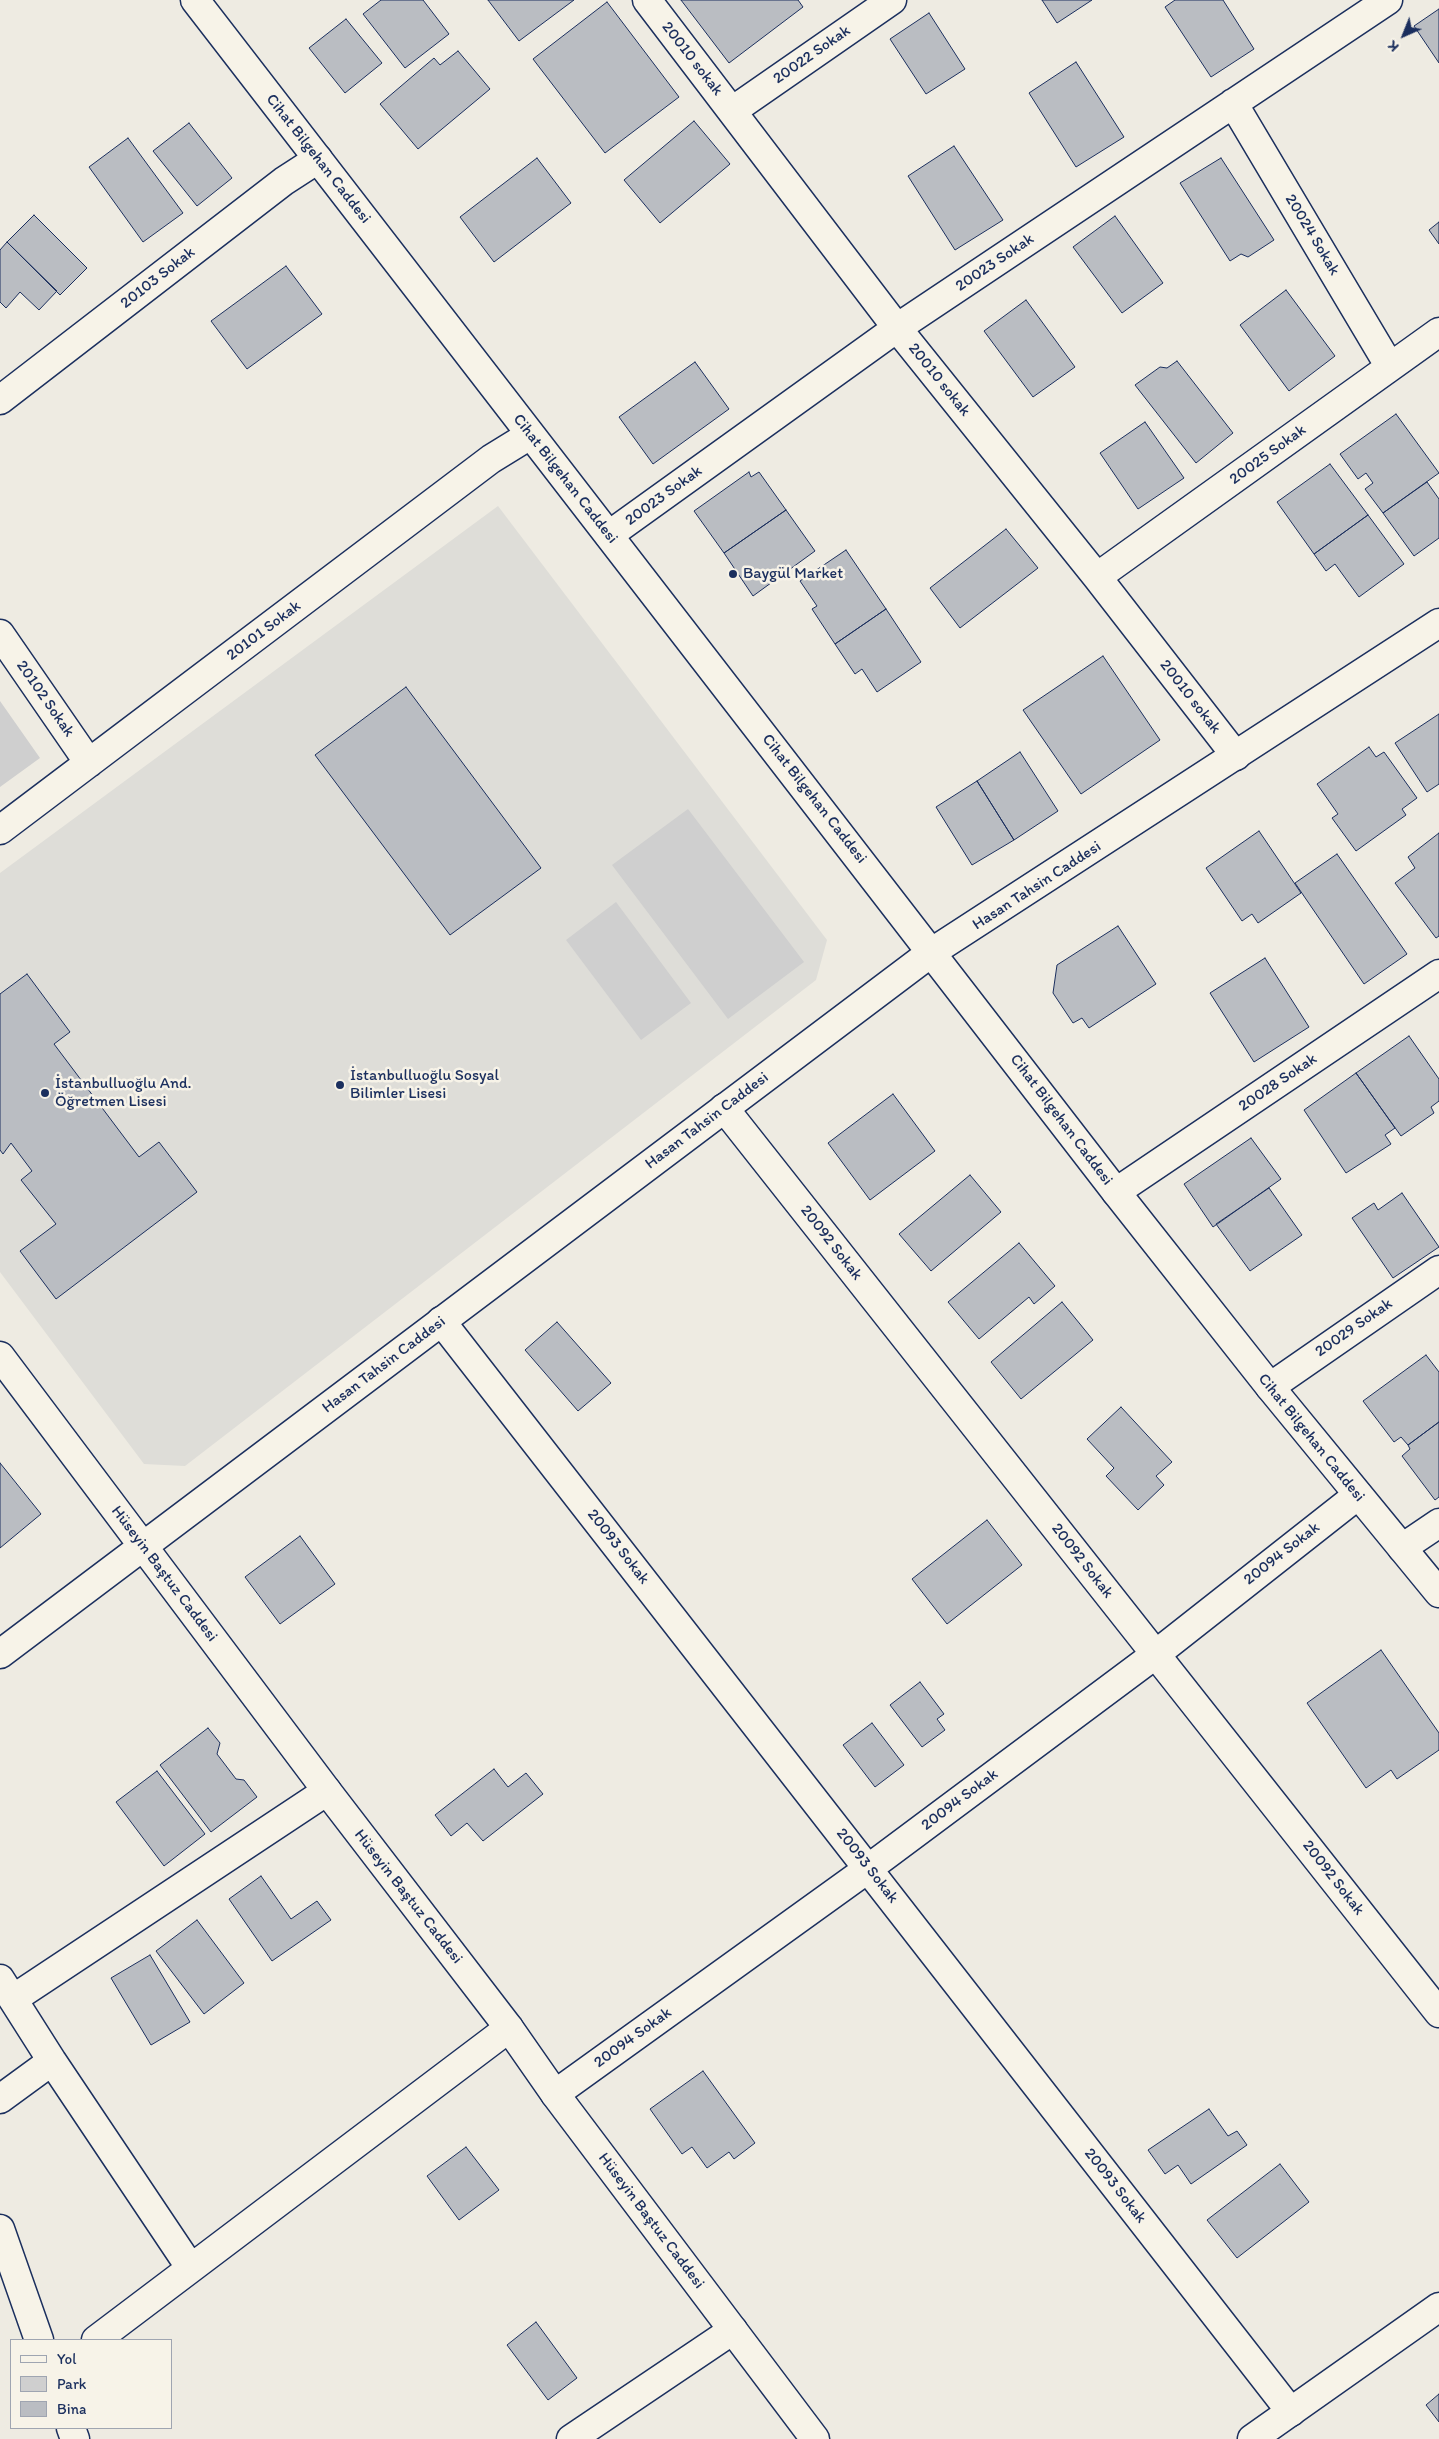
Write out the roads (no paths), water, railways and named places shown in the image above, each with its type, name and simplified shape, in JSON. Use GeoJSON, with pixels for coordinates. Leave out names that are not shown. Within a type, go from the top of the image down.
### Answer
{"type":"FeatureCollection","features":[{"type":"Feature","properties":{"kind":"street","name":"Cihat Bilgehan Caddesi"},"geometry":{"type":"LineString","coordinates":[[195,0],[1116,1192],[1270,1387],[1439,1593]]}},
{"type":"Feature","properties":{"kind":"street","name":"20010 sokak"},"geometry":{"type":"LineString","coordinates":[[647,0],[897,328],[1097,577],[1236,756]]}},
{"type":"Feature","properties":{"kind":"street","name":"20022 Sokak"},"geometry":{"type":"LineString","coordinates":[[732,111],[892,0]]}},
{"type":"Feature","properties":{"kind":"street","name":"20023 Sokak"},"geometry":{"type":"LineString","coordinates":[[609,535],[897,328],[1388,0]]}},
{"type":"Feature","properties":{"kind":"street","name":"20024 Sokak"},"geometry":{"type":"LineString","coordinates":[[1233,103],[1390,367]]}},
{"type":"Feature","properties":{"kind":"street","name":"20103 Sokak"},"geometry":{"type":"LineString","coordinates":[[0,400],[284,181],[318,160]]}},
{"type":"Feature","properties":{"kind":"street","name":"20025 Sokak"},"geometry":{"type":"LineString","coordinates":[[1097,577],[1439,332]]}},
{"type":"Feature","properties":{"kind":"street","name":"20101 Sokak"},"geometry":{"type":"LineString","coordinates":[[0,830],[491,459],[530,435]]}},
{"type":"Feature","properties":{"kind":"street","name":"Hasan Tahsin Caddesi"},"geometry":{"type":"LineString","coordinates":[[0,1654],[932,952],[1439,623]]}},
{"type":"Feature","properties":{"kind":"street","name":"20102 Sokak"},"geometry":{"type":"LineString","coordinates":[[0,634],[89,763]]}},
{"type":"Feature","properties":{"kind":"street","name":"20028 Sokak"},"geometry":{"type":"LineString","coordinates":[[1116,1192],[1439,974]]}},
{"type":"Feature","properties":{"kind":"street","name":"20092 Sokak"},"geometry":{"type":"LineString","coordinates":[[724,1108],[1439,2013]]}},
{"type":"Feature","properties":{"kind":"street","name":"20029 Sokak"},"geometry":{"type":"LineString","coordinates":[[1270,1387],[1439,1270]]}},
{"type":"Feature","properties":{"kind":"street","name":"20093 Sokak"},"geometry":{"type":"LineString","coordinates":[[441,1321],[1291,2412]]}},
{"type":"Feature","properties":{"kind":"street","name":"Hüseyin Baştuz Caddesi"},"geometry":{"type":"LineString","coordinates":[[0,1356],[327,1791],[509,2028],[555,2094],[815,2439]]}},
{"type":"Feature","properties":{"kind":"street","name":"20094 Sokak"},"geometry":{"type":"LineString","coordinates":[[555,2094],[868,1868],[1156,1654],[1358,1495]]}},
{"type":"Feature","properties":{"kind":"street"},"geometry":{"type":"LineString","coordinates":[[1402,1548],[1439,1522]]}},
{"type":"Feature","properties":{"kind":"street"},"geometry":{"type":"LineString","coordinates":[[190,2267],[52,2061],[7,1989],[327,1791]]}},
{"type":"Feature","properties":{"kind":"street"},"geometry":{"type":"LineString","coordinates":[[97,2339],[190,2267],[509,2028]]}},
{"type":"Feature","properties":{"kind":"street"},"geometry":{"type":"LineString","coordinates":[[0,2099],[52,2061]]}},
{"type":"Feature","properties":{"kind":"street"},"geometry":{"type":"LineString","coordinates":[[0,2230],[40,2339]]}},
{"type":"Feature","properties":{"kind":"street"},"geometry":{"type":"LineString","coordinates":[[1252,2439],[1439,2307]]}},
{"type":"Feature","properties":{"kind":"street"},"geometry":{"type":"LineString","coordinates":[[571,2439],[733,2330]]}},
{"type":"Feature","properties":{"kind":"place","name":"Baygül Market"},"geometry":{"type":"Point","coordinates":[733,574]}},
{"type":"Feature","properties":{"kind":"place","name":"İstanbulluoğlu Sosyal Bilimler Lisesi"},"geometry":{"type":"Point","coordinates":[340,1085]}},
{"type":"Feature","properties":{"kind":"place","name":"İstanbulluoğlu And. Öğretmen Lisesi"},"geometry":{"type":"Point","coordinates":[45,1093]}}]}
